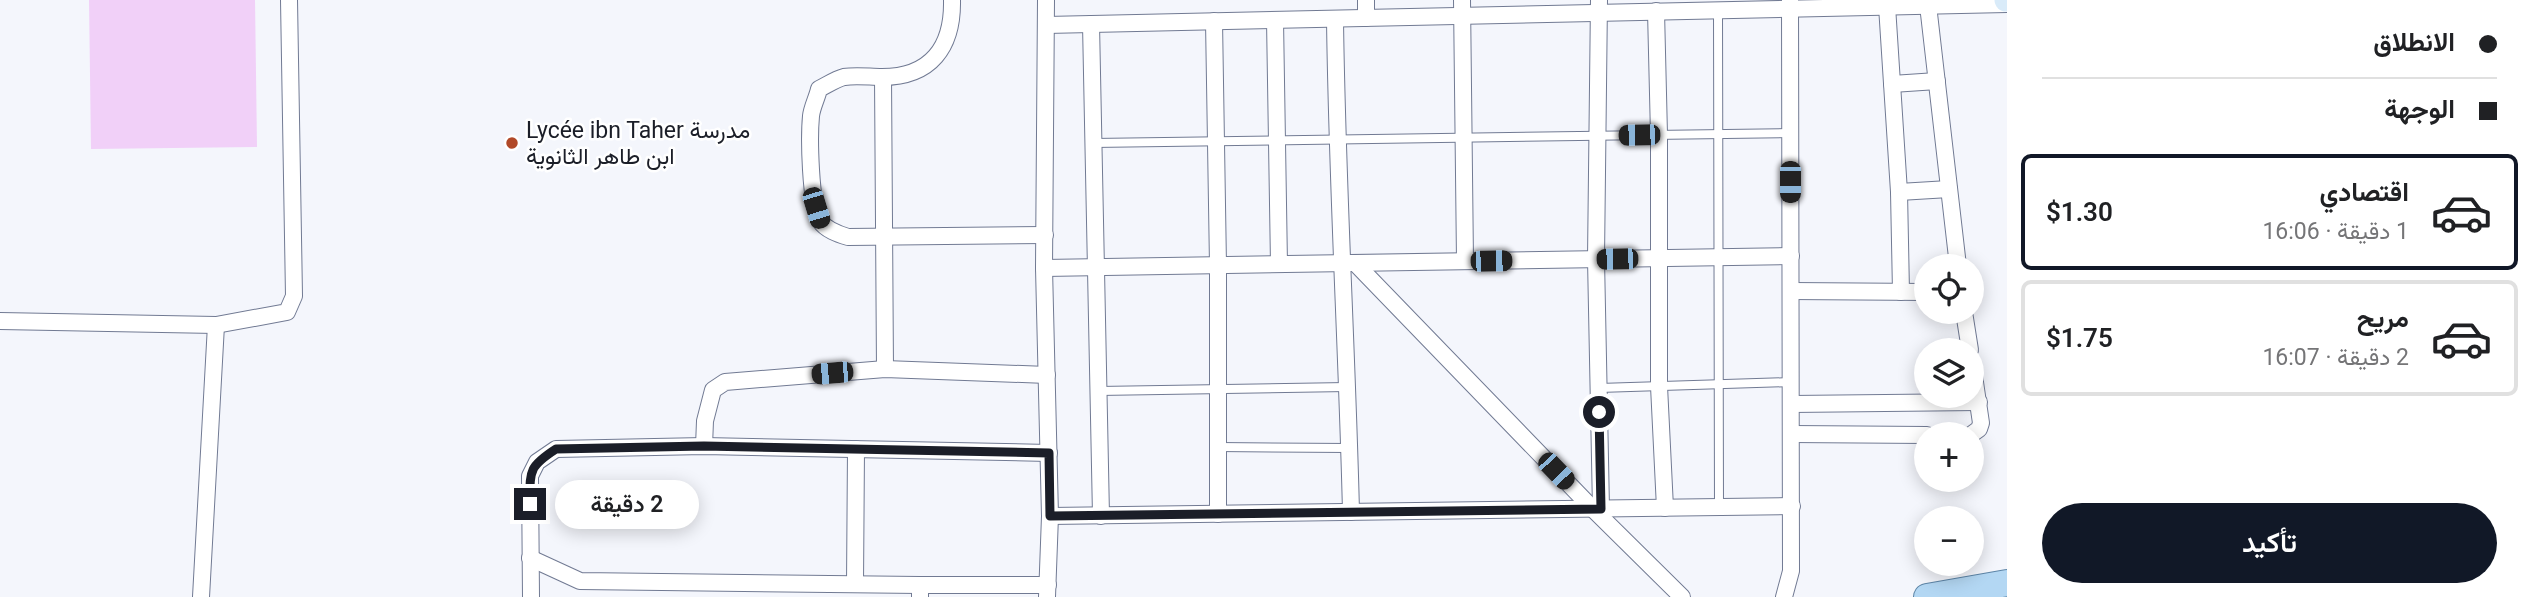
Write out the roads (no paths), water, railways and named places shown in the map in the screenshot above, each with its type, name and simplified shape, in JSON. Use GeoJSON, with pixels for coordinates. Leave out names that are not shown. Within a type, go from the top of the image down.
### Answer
{"type":"FeatureCollection","features":[{"type":"Feature","properties":{"kind":"main road"},"geometry":{"type":"LineString","coordinates":[[1927,597],[2007,583]]}},
{"type":"Feature","properties":{"kind":"street"},"geometry":{"type":"LineString","coordinates":[[0,321],[216,325],[287,312],[293,296],[289,0]]}},
{"type":"Feature","properties":{"kind":"street"},"geometry":{"type":"LineString","coordinates":[[952,0],[952,19],[943,47],[932,62],[909,75],[843,77],[820,89],[811,113],[811,158],[816,208],[821,222],[833,233],[848,237],[1045,235]]}},
{"type":"Feature","properties":{"kind":"street"},"geometry":{"type":"LineString","coordinates":[[530,558],[580,581],[855,584],[920,591],[1048,591],[1050,516],[1044,268],[1046,0]]}},
{"type":"Feature","properties":{"kind":"street"},"geometry":{"type":"LineString","coordinates":[[1366,0],[1366,18]]}},
{"type":"Feature","properties":{"kind":"street"},"geometry":{"type":"LineString","coordinates":[[1046,25],[1366,18],[1462,8],[1599,6],[1656,12],[1790,4],[1887,6],[2007,1]]}},
{"type":"Feature","properties":{"kind":"street"},"geometry":{"type":"LineString","coordinates":[[1784,597],[1791,571],[1792,506],[1790,4]]}},
{"type":"Feature","properties":{"kind":"street"},"geometry":{"type":"LineString","coordinates":[[1928,5],[1957,254]]}},
{"type":"Feature","properties":{"kind":"street"},"geometry":{"type":"LineString","coordinates":[[1597,509],[1599,6]]}},
{"type":"Feature","properties":{"kind":"street"},"geometry":{"type":"LineString","coordinates":[[1887,6],[1899,192],[1901,292]]}},
{"type":"Feature","properties":{"kind":"street"},"geometry":{"type":"LineString","coordinates":[[1462,8],[1465,261]]}},
{"type":"Feature","properties":{"kind":"street"},"geometry":{"type":"LineString","coordinates":[[1656,12],[1659,386],[1665,508]]}},
{"type":"Feature","properties":{"kind":"street"},"geometry":{"type":"LineString","coordinates":[[1335,19],[1336,140],[1349,263],[1350,512]]}},
{"type":"Feature","properties":{"kind":"street"},"geometry":{"type":"LineString","coordinates":[[1275,20],[1279,264]]}},
{"type":"Feature","properties":{"kind":"street"},"geometry":{"type":"LineString","coordinates":[[1214,22],[1218,514]]}},
{"type":"Feature","properties":{"kind":"street"},"geometry":{"type":"LineString","coordinates":[[1091,24],[1101,516]]}},
{"type":"Feature","properties":{"kind":"street"},"geometry":{"type":"LineString","coordinates":[[883,77],[882,238],[885,369]]}},
{"type":"Feature","properties":{"kind":"street"},"geometry":{"type":"LineString","coordinates":[[1892,84],[1937,81]]}},
{"type":"Feature","properties":{"kind":"street"},"geometry":{"type":"LineString","coordinates":[[1899,192],[1949,189]]}},
{"type":"Feature","properties":{"kind":"street"},"geometry":{"type":"LineString","coordinates":[[1044,268],[1791,256]]}},
{"type":"Feature","properties":{"kind":"street"},"geometry":{"type":"LineString","coordinates":[[1349,263],[1682,597]]}},
{"type":"Feature","properties":{"kind":"street"},"geometry":{"type":"LineString","coordinates":[[1791,291],[1914,292]]}},
{"type":"Feature","properties":{"kind":"street"},"geometry":{"type":"LineString","coordinates":[[201,597],[216,325]]}},
{"type":"Feature","properties":{"kind":"street"},"geometry":{"type":"LineString","coordinates":[[704,446],[705,421],[713,390],[725,382],[885,369],[1047,375]]}},
{"type":"Feature","properties":{"kind":"street"},"geometry":{"type":"LineString","coordinates":[[1900,403],[1903,435]]}},
{"type":"Feature","properties":{"kind":"street"},"geometry":{"type":"LineString","coordinates":[[1791,404],[1914,403]]}},
{"type":"Feature","properties":{"kind":"street"},"geometry":{"type":"LineString","coordinates":[[1791,434],[1914,435]]}},
{"type":"Feature","properties":{"kind":"street"},"geometry":{"type":"LineString","coordinates":[[531,597],[530,476],[537,462],[556,449],[704,446],[1049,453]]}},
{"type":"Feature","properties":{"kind":"street"},"geometry":{"type":"LineString","coordinates":[[855,584],[856,449]]}},
{"type":"Feature","properties":{"kind":"street"},"geometry":{"type":"LineString","coordinates":[[1050,516],[1792,506]]}},
{"type":"Feature","properties":{"kind":"street"},"geometry":{"type":"LineString","coordinates":[[1791,571],[1799,597]]}},
{"type":"Feature","properties":{"kind":"lane"},"geometry":{"type":"LineString","coordinates":[[1718,10],[1719,507]]}},
{"type":"Feature","properties":{"kind":"lane"},"geometry":{"type":"LineString","coordinates":[[1094,143],[1790,133]]}},
{"type":"Feature","properties":{"kind":"lane"},"geometry":{"type":"LineString","coordinates":[[1599,388],[1791,383]]}},
{"type":"Feature","properties":{"kind":"lane"},"geometry":{"type":"LineString","coordinates":[[1098,391],[1348,387]]}},
{"type":"Feature","properties":{"kind":"lane"},"geometry":{"type":"LineString","coordinates":[[1218,447],[1349,448]]}},
{"type":"Feature","properties":{"kind":"place","name":"Lycée ibn Taher مدرسة ابن طاهر الثانوية"},"geometry":{"type":"Point","coordinates":[512,143]}}]}
